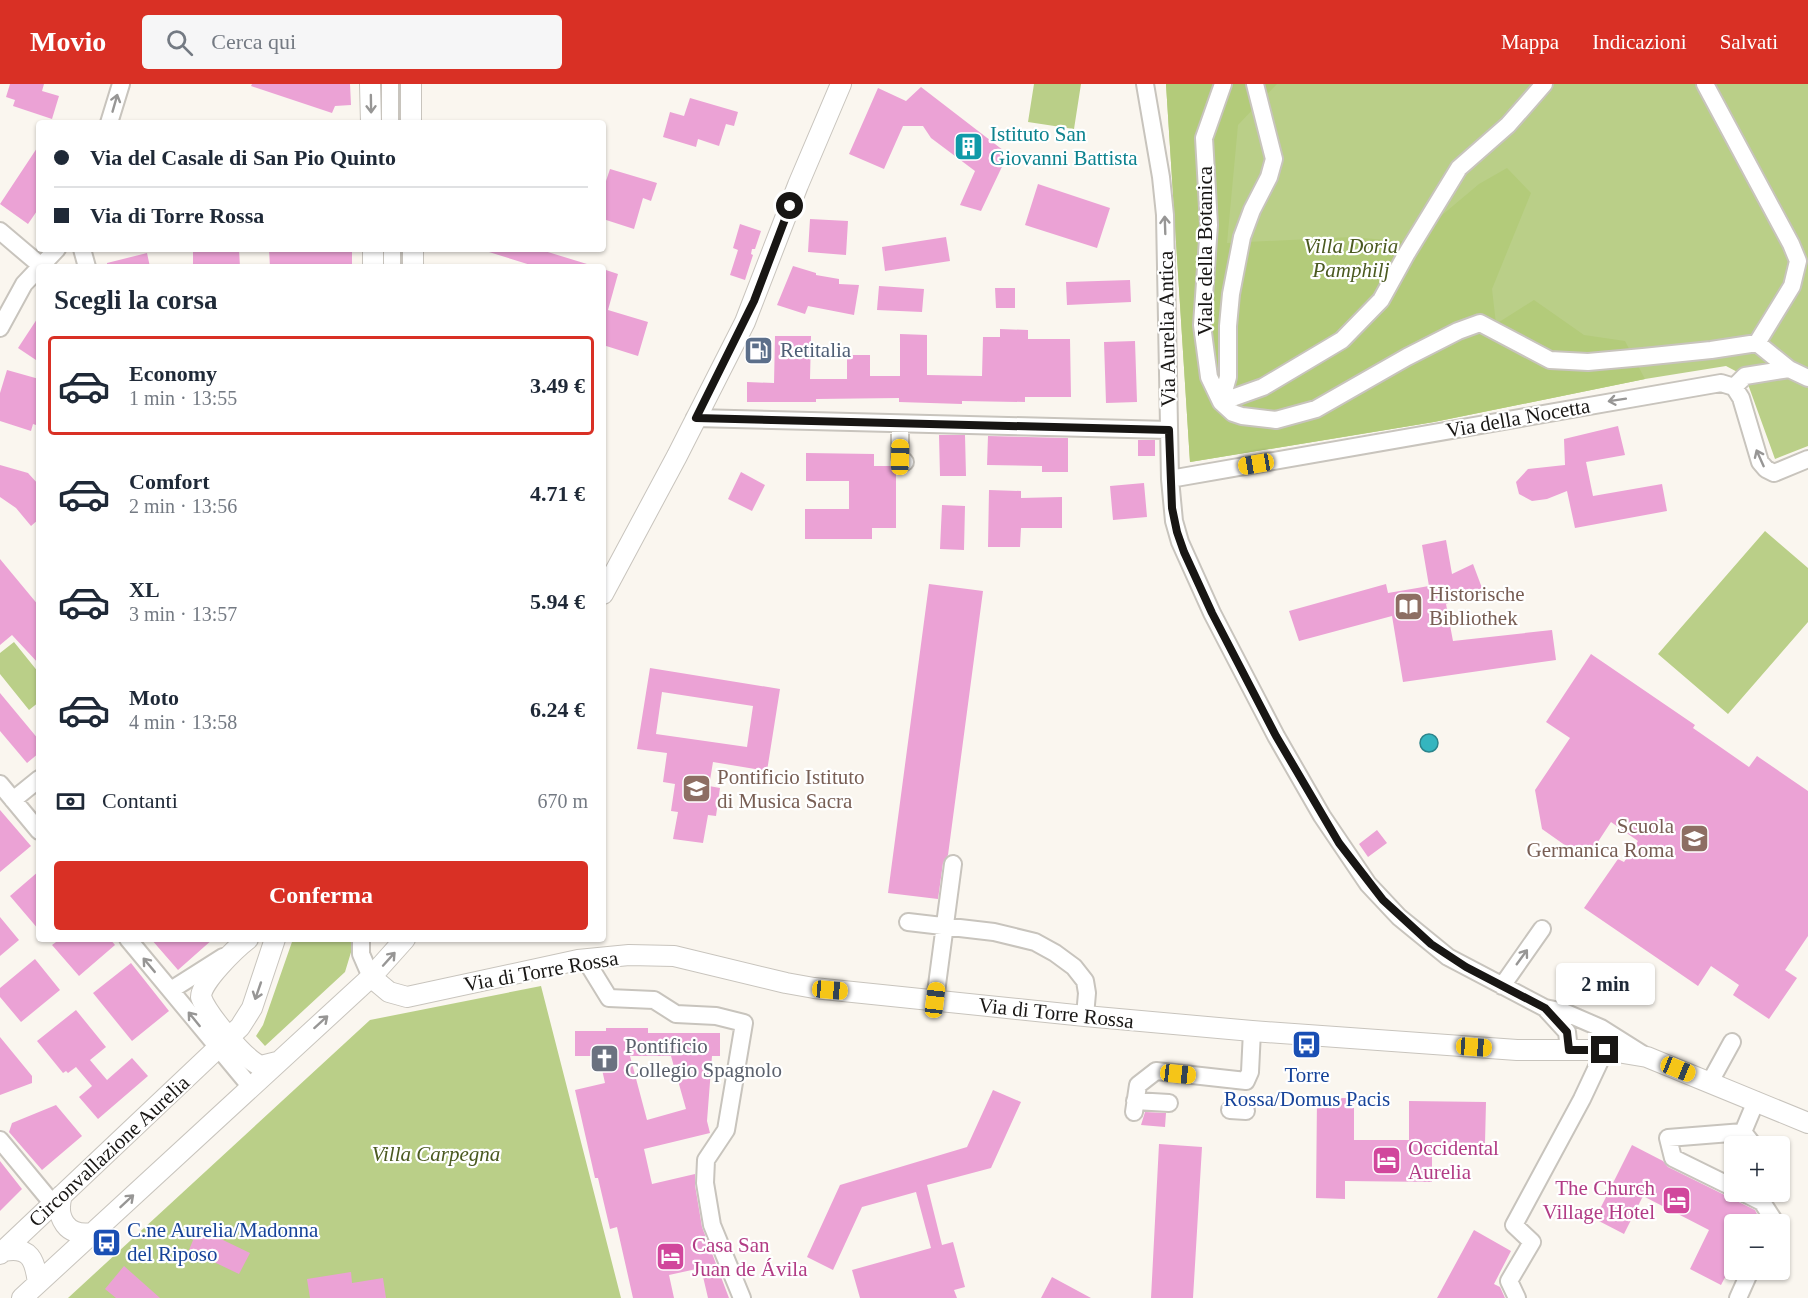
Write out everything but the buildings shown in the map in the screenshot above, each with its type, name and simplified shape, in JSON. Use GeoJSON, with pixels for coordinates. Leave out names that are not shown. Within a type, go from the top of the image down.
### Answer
{"type":"FeatureCollection","features":[{"type":"Feature","properties":{"kind":"main road"},"geometry":{"type":"LineString","coordinates":[[370,84],[371,120]]}},
{"type":"Feature","properties":{"kind":"main road"},"geometry":{"type":"LineString","coordinates":[[411,84],[411,120]]}},
{"type":"Feature","properties":{"kind":"main road"},"geometry":{"type":"LineString","coordinates":[[606,588],[696,418],[754,301],[798,185],[841,84]]}},
{"type":"Feature","properties":{"kind":"main road"},"geometry":{"type":"LineString","coordinates":[[244,942],[232,951],[203,987],[201,993],[203,1003],[224,1043],[258,1065],[264,1066],[277,1062]]}},
{"type":"Feature","properties":{"kind":"main road","name":"Circonvallazione Aurelia"},"geometry":{"type":"LineString","coordinates":[[2,1252],[243,1023],[252,1008],[274,942]]}},
{"type":"Feature","properties":{"kind":"main road"},"geometry":{"type":"LineString","coordinates":[[22,1298],[371,977],[402,942]]}},
{"type":"Feature","properties":{"kind":"main road","name":"Via di Torre Rossa"},"geometry":{"type":"LineString","coordinates":[[371,977],[389,992],[407,997],[585,959],[630,955],[674,956],[800,986],[1085,1016],[1170,1031],[1252,1031],[1517,1050],[1605,1050],[1647,1057]]}},
{"type":"Feature","properties":{"kind":"main road","name":"Via Aurelia Antica"},"geometry":{"type":"LineString","coordinates":[[1647,1057],[1808,1123]]}},
{"type":"Feature","properties":{"kind":"main road"},"geometry":{"type":"LineString","coordinates":[[57,1199],[63,1222],[76,1232],[92,1233]]}},
{"type":"Feature","properties":{"kind":"main road"},"geometry":{"type":"LineString","coordinates":[[2,1252],[19,1250],[29,1254],[35,1266],[38,1283]]}},
{"type":"Feature","properties":{"kind":"street"},"geometry":{"type":"LineString","coordinates":[[110,120],[121,84]]}},
{"type":"Feature","properties":{"kind":"street"},"geometry":{"type":"LineString","coordinates":[[390,84],[390,120]]}},
{"type":"Feature","properties":{"kind":"street","name":"Via Aurelia Antica"},"geometry":{"type":"LineString","coordinates":[[1144,84],[1161,177],[1165,215],[1170,479],[1177,532],[1193,573],[1276,736],[1339,843],[1368,884],[1399,917],[1448,957],[1545,1008],[1564,1012],[1601,1028],[1647,1057]]}},
{"type":"Feature","properties":{"kind":"street","name":"Viale della Botanica"},"geometry":{"type":"LineString","coordinates":[[1221,402],[1211,384],[1202,325],[1209,225],[1204,138],[1223,84]]}},
{"type":"Feature","properties":{"kind":"street"},"geometry":{"type":"LineString","coordinates":[[1221,402],[1228,377],[1228,326],[1231,294],[1242,237],[1252,210],[1269,177],[1274,159],[1255,84]]}},
{"type":"Feature","properties":{"kind":"street"},"geometry":{"type":"LineString","coordinates":[[1221,402],[1263,387],[1342,340],[1381,300],[1459,168],[1508,125],[1544,84]]}},
{"type":"Feature","properties":{"kind":"street"},"geometry":{"type":"LineString","coordinates":[[1221,402],[1233,413],[1242,416],[1276,420],[1316,409],[1407,357],[1479,323],[1550,360],[1588,362],[1701,351],[1757,342],[1792,286],[1798,261],[1705,84]]}},
{"type":"Feature","properties":{"kind":"street"},"geometry":{"type":"LineString","coordinates":[[0,231],[39,264]]}},
{"type":"Feature","properties":{"kind":"street"},"geometry":{"type":"LineString","coordinates":[[41,264],[54,252]]}},
{"type":"Feature","properties":{"kind":"street"},"geometry":{"type":"LineString","coordinates":[[0,328],[18,292],[36,270]]}},
{"type":"Feature","properties":{"kind":"street"},"geometry":{"type":"LineString","coordinates":[[1757,342],[1789,369],[1808,378]]}},
{"type":"Feature","properties":{"kind":"street"},"geometry":{"type":"LineString","coordinates":[[1789,369],[1745,376],[1734,387],[1741,398],[1760,462],[1766,469],[1774,473],[1808,459]]}},
{"type":"Feature","properties":{"kind":"street","name":"Via della Nocetta"},"geometry":{"type":"LineString","coordinates":[[1170,479],[1491,424],[1586,405],[1721,383],[1734,387]]}},
{"type":"Feature","properties":{"kind":"street"},"geometry":{"type":"LineString","coordinates":[[696,418],[1169,430]]}},
{"type":"Feature","properties":{"kind":"street"},"geometry":{"type":"LineString","coordinates":[[900,423],[900,457],[905,462]]}},
{"type":"Feature","properties":{"kind":"street"},"geometry":{"type":"LineString","coordinates":[[13,800],[36,781]]}},
{"type":"Feature","properties":{"kind":"street"},"geometry":{"type":"LineString","coordinates":[[0,784],[36,827]]}},
{"type":"Feature","properties":{"kind":"street"},"geometry":{"type":"LineString","coordinates":[[935,1000],[953,864]]}},
{"type":"Feature","properties":{"kind":"street"},"geometry":{"type":"LineString","coordinates":[[908,922],[994,932],[1035,942],[1055,952],[1074,967],[1085,981],[1087,993],[1085,1016]]}},
{"type":"Feature","properties":{"kind":"street"},"geometry":{"type":"LineString","coordinates":[[1502,986],[1542,929]]}},
{"type":"Feature","properties":{"kind":"street"},"geometry":{"type":"LineString","coordinates":[[131,942],[171,990],[224,1043],[250,1086]]}},
{"type":"Feature","properties":{"kind":"street"},"geometry":{"type":"LineString","coordinates":[[361,942],[361,954],[371,977]]}},
{"type":"Feature","properties":{"kind":"street"},"geometry":{"type":"LineString","coordinates":[[171,990],[232,951]]}},
{"type":"Feature","properties":{"kind":"street"},"geometry":{"type":"LineString","coordinates":[[585,959],[609,998],[654,1000],[676,1014],[716,1016],[744,1023],[726,1130],[706,1160],[705,1183],[712,1225],[742,1298]]}},
{"type":"Feature","properties":{"kind":"street","name":"Via Aurelia Antica"},"geometry":{"type":"LineString","coordinates":[[1545,1008],[1567,1032],[1569,1050]]}},
{"type":"Feature","properties":{"kind":"street"},"geometry":{"type":"LineString","coordinates":[[1169,1103],[1135,1106],[1137,1084],[1156,1071],[1246,1081],[1250,1072],[1252,1031]]}},
{"type":"Feature","properties":{"kind":"street"},"geometry":{"type":"LineString","coordinates":[[1710,1082],[1732,1042]]}},
{"type":"Feature","properties":{"kind":"street"},"geometry":{"type":"LineString","coordinates":[[1517,1298],[1509,1281],[1532,1242],[1514,1225],[1582,1099],[1605,1050]]}},
{"type":"Feature","properties":{"kind":"street"},"geometry":{"type":"LineString","coordinates":[[1743,1132],[1756,1101]]}},
{"type":"Feature","properties":{"kind":"street"},"geometry":{"type":"LineString","coordinates":[[1743,1132],[1746,1136]]}},
{"type":"Feature","properties":{"kind":"street"},"geometry":{"type":"LineString","coordinates":[[1724,1183],[1673,1158],[1668,1138],[1743,1132]]}},
{"type":"Feature","properties":{"kind":"street"},"geometry":{"type":"LineString","coordinates":[[0,1140],[57,1199]]}},
{"type":"Feature","properties":{"kind":"street"},"geometry":{"type":"LineString","coordinates":[[1738,1298],[1746,1280]]}},
{"type":"Feature","properties":{"kind":"green space"},"geometry":{"type":"Polygon","coordinates":[[[1034,84],[1081,84],[1074,129],[1028,122],[1034,84]]]}},
{"type":"Feature","properties":{"kind":"green space","name":"Villa Doria Pamphilj"},"geometry":{"type":"Polygon","coordinates":[[[1166,84],[1808,84],[1808,446],[1775,459],[1745,376],[1726,366],[1645,379],[1434,422],[1190,462],[1166,84]]]}},
{"type":"Feature","properties":{"kind":"green space"},"geometry":{"type":"Polygon","coordinates":[[[1166,84],[1277,84],[1238,125],[1227,243],[1351,237],[1410,242],[1479,184],[1507,168],[1531,193],[1492,289],[1496,324],[1534,300],[1584,335],[1625,341],[1645,379],[1434,422],[1190,462],[1166,84]]]}},
{"type":"Feature","properties":{"kind":"green space"},"geometry":{"type":"Polygon","coordinates":[[[1765,531],[1808,568],[1808,622],[1728,714],[1658,654],[1765,531]]]}},
{"type":"Feature","properties":{"kind":"green space"},"geometry":{"type":"Polygon","coordinates":[[[14,642],[36,669],[36,704],[29,710],[0,674],[0,653],[14,642]]]}},
{"type":"Feature","properties":{"kind":"green space"},"geometry":{"type":"Polygon","coordinates":[[[292,942],[354,942],[345,972],[265,1046],[256,1036],[263,1025],[292,942]]]}},
{"type":"Feature","properties":{"kind":"green space","name":"Villa Carpegna"},"geometry":{"type":"Polygon","coordinates":[[[541,986],[621,1298],[68,1298],[370,1020],[541,986]]]}},
{"type":"Feature","properties":{"kind":"water"},"geometry":{"type":"Polygon","coordinates":[[[1429,734],[1435,737],[1438,743],[1435,749],[1429,752],[1423,749],[1420,743],[1423,737],[1429,734]]]}},
{"type":"Feature","properties":{"kind":"place","name":"Istituto San Giovanni Battista"},"geometry":{"type":"Point","coordinates":[969,146]}},
{"type":"Feature","properties":{"kind":"place","name":"Retitalia"},"geometry":{"type":"Point","coordinates":[759,350]}},
{"type":"Feature","properties":{"kind":"place","name":"Historische Bibliothek"},"geometry":{"type":"Point","coordinates":[1408,606]}},
{"type":"Feature","properties":{"kind":"place","name":"Pontificio Istituto di Musica Sacra"},"geometry":{"type":"Point","coordinates":[696,789]}},
{"type":"Feature","properties":{"kind":"place","name":"Scuola Germanica Roma"},"geometry":{"type":"Point","coordinates":[1695,838]}},
{"type":"Feature","properties":{"kind":"place","name":"Torre Rossa/Domus Pacis"},"geometry":{"type":"Point","coordinates":[1307,1044]}},
{"type":"Feature","properties":{"kind":"place","name":"Pontificio Collegio Spagnolo"},"geometry":{"type":"Point","coordinates":[604,1058]}},
{"type":"Feature","properties":{"kind":"place","name":"Occidental Aurelia"},"geometry":{"type":"Point","coordinates":[1387,1160]}},
{"type":"Feature","properties":{"kind":"place","name":"The Church Village Hotel"},"geometry":{"type":"Point","coordinates":[1676,1200]}},
{"type":"Feature","properties":{"kind":"place","name":"C.ne Aurelia/Madonna del Riposo"},"geometry":{"type":"Point","coordinates":[106,1242]}},
{"type":"Feature","properties":{"kind":"place","name":"Casa San Juan de Ávila"},"geometry":{"type":"Point","coordinates":[671,1257]}},
{"type":"Feature","properties":{"kind":"route"},"geometry":{"type":"LineString","coordinates":[[790,206],[745,322],[696,418],[1169,430],[1172,508],[1184,552],[1212,613],[1276,736],[1322,816],[1352,862],[1368,884],[1399,917],[1448,957],[1545,1008],[1567,1032],[1569,1050],[1605,1050]]}}]}
